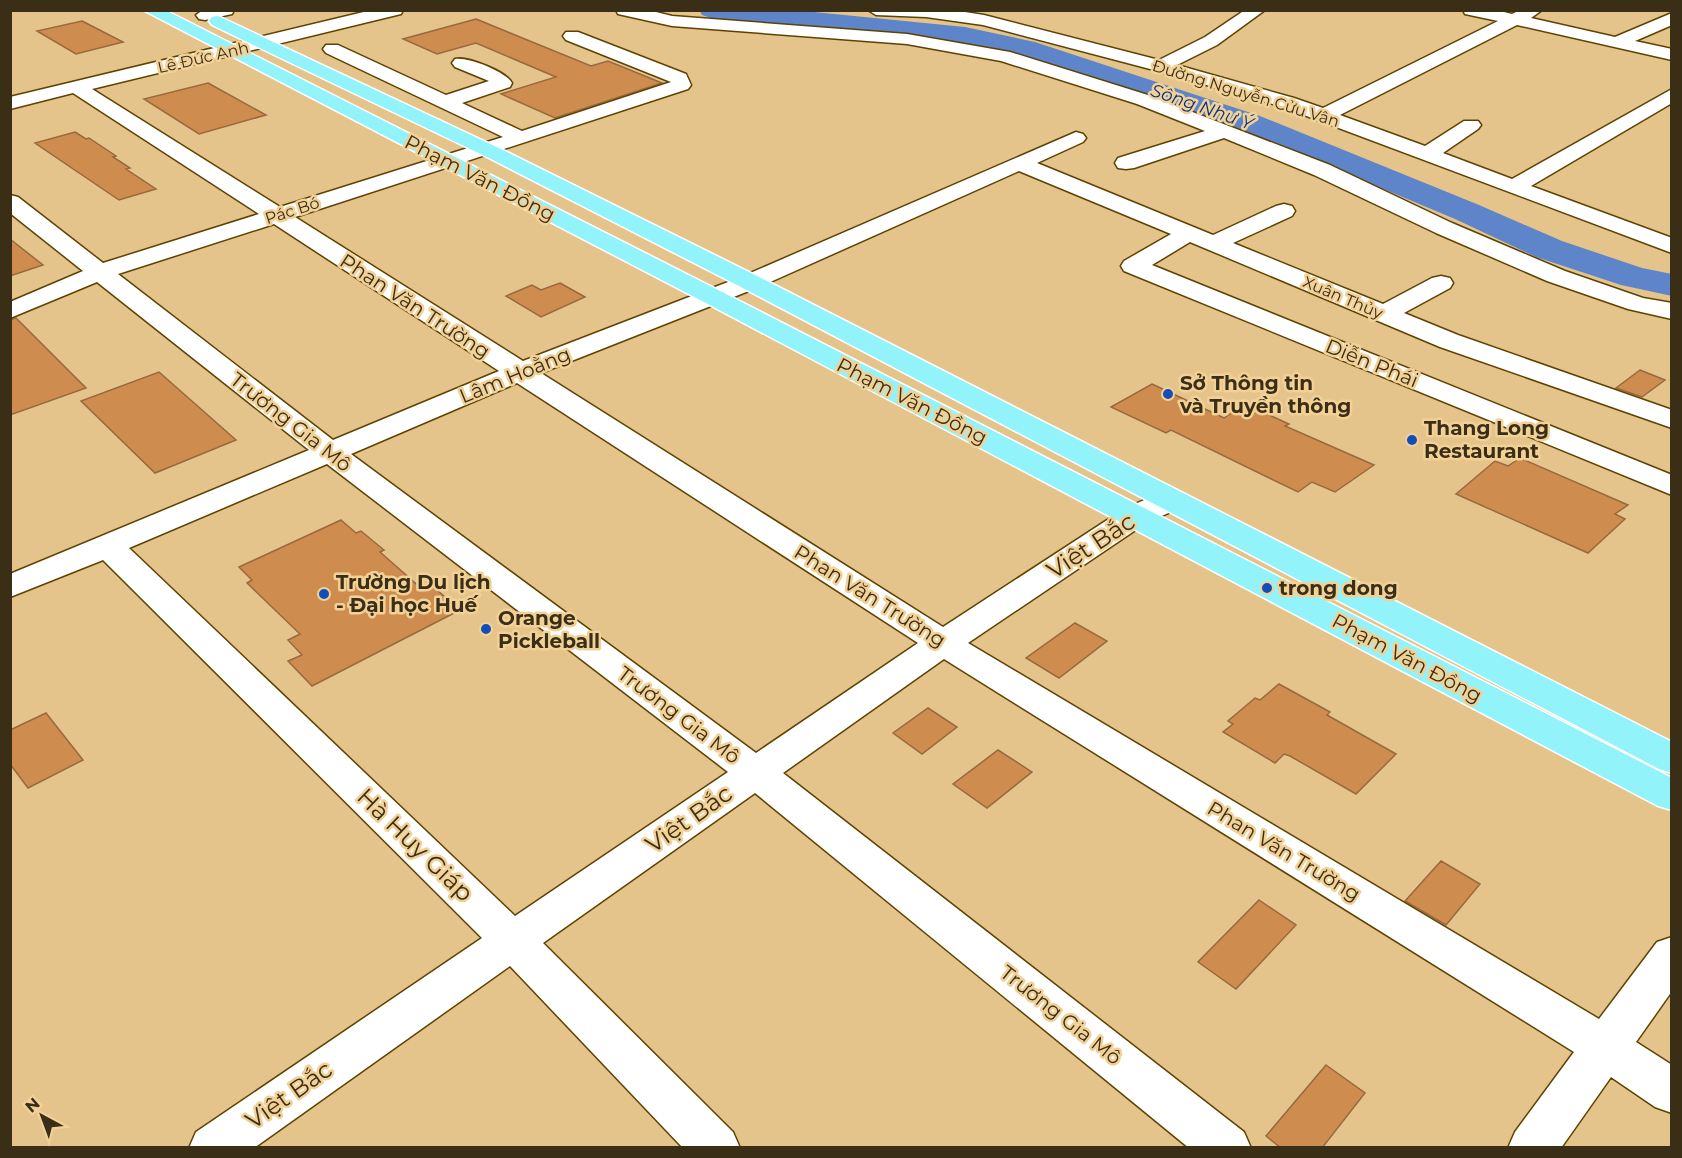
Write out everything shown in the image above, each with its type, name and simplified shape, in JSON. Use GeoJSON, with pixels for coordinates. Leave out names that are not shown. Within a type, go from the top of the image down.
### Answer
{"type":"FeatureCollection","features":[{"type":"Feature","properties":{"kind":"main road","name":"Phạm Văn Đồng"},"geometry":{"type":"LineString","coordinates":[[150,10],[713,297],[1671,796]]}},
{"type":"Feature","properties":{"kind":"main road","name":"Phạm Văn Đồng"},"geometry":{"type":"LineString","coordinates":[[200,13],[383,99],[750,282],[1671,759]]}},
{"type":"Feature","properties":{"kind":"street"},"geometry":{"type":"LineString","coordinates":[[200,13],[226,10]]}},
{"type":"Feature","properties":{"kind":"street","name":"Lê Đức Anh"},"geometry":{"type":"LineString","coordinates":[[10,104],[395,10]]}},
{"type":"Feature","properties":{"kind":"street"},"geometry":{"type":"LineString","coordinates":[[624,10],[672,21],[882,37],[945,44],[1004,56],[1133,97],[1322,170],[1444,228],[1556,276],[1637,303],[1671,311]]}},
{"type":"Feature","properties":{"kind":"street","name":"Đường Nguyễn Cửu Vân"},"geometry":{"type":"LineString","coordinates":[[876,10],[926,12],[1003,25],[1287,102],[1671,246]]}},
{"type":"Feature","properties":{"kind":"street"},"geometry":{"type":"LineString","coordinates":[[1161,66],[1211,41],[1257,10]]}},
{"type":"Feature","properties":{"kind":"street"},"geometry":{"type":"LineString","coordinates":[[1471,10],[1671,55]]}},
{"type":"Feature","properties":{"kind":"street"},"geometry":{"type":"LineString","coordinates":[[1323,116],[1534,10]]}},
{"type":"Feature","properties":{"kind":"street"},"geometry":{"type":"LineString","coordinates":[[1003,25],[1022,15]]}},
{"type":"Feature","properties":{"kind":"street"},"geometry":{"type":"LineString","coordinates":[[1619,42],[1671,18]]}},
{"type":"Feature","properties":{"kind":"street","name":"Pác Bó"},"geometry":{"type":"LineString","coordinates":[[10,311],[100,272],[681,85],[679,78],[572,36]]}},
{"type":"Feature","properties":{"kind":"street"},"geometry":{"type":"LineString","coordinates":[[332,49],[521,138]]}},
{"type":"Feature","properties":{"kind":"street"},"geometry":{"type":"LineString","coordinates":[[445,102],[503,83],[502,80],[461,63]]}},
{"type":"Feature","properties":{"kind":"street"},"geometry":{"type":"LineString","coordinates":[[383,99],[482,71]]}},
{"type":"Feature","properties":{"kind":"street","name":"Phan Văn Trường"},"geometry":{"type":"LineString","coordinates":[[76,87],[943,643],[1604,1046],[1671,1092]]}},
{"type":"Feature","properties":{"kind":"street"},"geometry":{"type":"LineString","coordinates":[[1513,187],[1671,95]]}},
{"type":"Feature","properties":{"kind":"street"},"geometry":{"type":"LineString","coordinates":[[1638,115],[1660,122]]}},
{"type":"Feature","properties":{"kind":"street"},"geometry":{"type":"LineString","coordinates":[[1428,154],[1471,125]]}},
{"type":"Feature","properties":{"kind":"street"},"geometry":{"type":"LineString","coordinates":[[1126,163],[1223,132]]}},
{"type":"Feature","properties":{"kind":"street","name":"Lâm Hoằng"},"geometry":{"type":"LineString","coordinates":[[10,586],[109,547],[519,372],[750,282],[1076,138]]}},
{"type":"Feature","properties":{"kind":"street","name":"Xuân Thủy"},"geometry":{"type":"LineString","coordinates":[[1018,163],[1449,341],[1671,420]]}},
{"type":"Feature","properties":{"kind":"street","name":"Trương Gia Mô"},"geometry":{"type":"LineString","coordinates":[[10,202],[331,453],[756,773],[1227,1148]]}},
{"type":"Feature","properties":{"kind":"street"},"geometry":{"type":"LineString","coordinates":[[1202,238],[1284,212]]}},
{"type":"Feature","properties":{"kind":"street","name":"Diễn Phái"},"geometry":{"type":"LineString","coordinates":[[1202,238],[1133,266],[1671,486]]}},
{"type":"Feature","properties":{"kind":"street"},"geometry":{"type":"LineString","coordinates":[[1384,314],[1441,283]]}},
{"type":"Feature","properties":{"kind":"street"},"geometry":{"type":"LineString","coordinates":[[1398,373],[1449,341]]}},
{"type":"Feature","properties":{"kind":"street","name":"Việt Bắc"},"geometry":{"type":"LineString","coordinates":[[213,1148],[943,643],[1135,516],[1171,500]]}},
{"type":"Feature","properties":{"kind":"street","name":"Hà Huy Giáp"},"geometry":{"type":"LineString","coordinates":[[109,547],[513,941],[716,1148]]}},
{"type":"Feature","properties":{"kind":"street"},"geometry":{"type":"LineString","coordinates":[[1532,1148],[1671,955]]}},
{"type":"Feature","properties":{"kind":"building"},"geometry":{"type":"Polygon","coordinates":[[[476,19],[591,66],[608,61],[662,83],[555,118],[501,94],[556,77],[476,43],[437,54],[403,39],[476,19]]]}},
{"type":"Feature","properties":{"kind":"building"},"geometry":{"type":"Polygon","coordinates":[[[82,21],[123,42],[76,54],[37,31],[82,21]]]}},
{"type":"Feature","properties":{"kind":"building"},"geometry":{"type":"Polygon","coordinates":[[[208,83],[266,115],[199,134],[144,99],[208,83]]]}},
{"type":"Feature","properties":{"kind":"building"},"geometry":{"type":"Polygon","coordinates":[[[75,132],[86,139],[89,138],[116,156],[113,157],[130,168],[126,169],[156,189],[119,200],[35,143],[75,132]]]}},
{"type":"Feature","properties":{"kind":"building"},"geometry":{"type":"Polygon","coordinates":[[[10,239],[43,265],[10,276],[10,239]]]}},
{"type":"Feature","properties":{"kind":"building"},"geometry":{"type":"Polygon","coordinates":[[[560,283],[585,297],[541,317],[506,296],[532,285],[541,290],[560,283]]]}},
{"type":"Feature","properties":{"kind":"building"},"geometry":{"type":"Polygon","coordinates":[[[16,318],[86,388],[10,415],[10,320],[16,318]]]}},
{"type":"Feature","properties":{"kind":"building"},"geometry":{"type":"Polygon","coordinates":[[[1640,370],[1665,380],[1642,397],[1616,388],[1640,370]]]}},
{"type":"Feature","properties":{"kind":"building"},"geometry":{"type":"Polygon","coordinates":[[[159,372],[236,440],[155,473],[81,401],[159,372]]]}},
{"type":"Feature","properties":{"kind":"building"},"geometry":{"type":"Polygon","coordinates":[[[1152,384],[1224,418],[1245,404],[1289,424],[1285,426],[1374,465],[1335,492],[1312,482],[1298,492],[1171,430],[1166,433],[1111,407],[1152,384]]]}},
{"type":"Feature","properties":{"kind":"building"},"geometry":{"type":"Polygon","coordinates":[[[1520,458],[1628,505],[1615,514],[1625,519],[1588,553],[1456,494],[1495,461],[1508,466],[1520,458]]]}},
{"type":"Feature","properties":{"kind":"building"},"geometry":{"type":"Polygon","coordinates":[[[341,520],[356,533],[361,531],[384,550],[380,552],[422,589],[431,585],[460,610],[312,686],[288,661],[302,655],[288,640],[300,634],[247,583],[252,580],[239,567],[341,520]]]}},
{"type":"Feature","properties":{"kind":"building"},"geometry":{"type":"Polygon","coordinates":[[[1075,623],[1107,641],[1059,678],[1026,658],[1075,623]]]}},
{"type":"Feature","properties":{"kind":"building"},"geometry":{"type":"Polygon","coordinates":[[[1279,684],[1330,712],[1327,715],[1396,754],[1356,794],[1290,756],[1284,754],[1275,763],[1223,732],[1233,724],[1228,721],[1255,698],[1260,700],[1279,684]]]}},
{"type":"Feature","properties":{"kind":"building"},"geometry":{"type":"Polygon","coordinates":[[[928,708],[957,727],[922,754],[893,733],[928,708]]]}},
{"type":"Feature","properties":{"kind":"building"},"geometry":{"type":"Polygon","coordinates":[[[46,713],[83,760],[28,788],[10,764],[10,730],[46,713]]]}},
{"type":"Feature","properties":{"kind":"building"},"geometry":{"type":"Polygon","coordinates":[[[998,750],[1032,772],[987,808],[953,784],[998,750]]]}},
{"type":"Feature","properties":{"kind":"building"},"geometry":{"type":"Polygon","coordinates":[[[1441,861],[1480,884],[1446,925],[1405,901],[1441,861]]]}},
{"type":"Feature","properties":{"kind":"building"},"geometry":{"type":"Polygon","coordinates":[[[1259,900],[1296,925],[1236,989],[1198,962],[1259,900]]]}},
{"type":"Feature","properties":{"kind":"building"},"geometry":{"type":"Polygon","coordinates":[[[1326,1065],[1365,1093],[1322,1148],[1281,1148],[1266,1136],[1326,1065]]]}},
{"type":"Feature","properties":{"kind":"waterway","name":"Sông Như Ý"},"geometry":{"type":"LineString","coordinates":[[711,10],[965,35],[1025,48],[1249,122],[1467,212],[1549,249],[1634,277],[1672,285]]}},
{"type":"Feature","properties":{"kind":"place","name":"Sở Thông tin và Truyền thông"},"geometry":{"type":"Point","coordinates":[1168,394]}},
{"type":"Feature","properties":{"kind":"place","name":"Thang Long Restaurant"},"geometry":{"type":"Point","coordinates":[1412,440]}},
{"type":"Feature","properties":{"kind":"place","name":"trong dong"},"geometry":{"type":"Point","coordinates":[1267,588]}},
{"type":"Feature","properties":{"kind":"place","name":"Trường Du lịch - Đại học Huế"},"geometry":{"type":"Point","coordinates":[324,594]}},
{"type":"Feature","properties":{"kind":"place","name":"Orange Pickleball"},"geometry":{"type":"Point","coordinates":[486,629]}}]}
